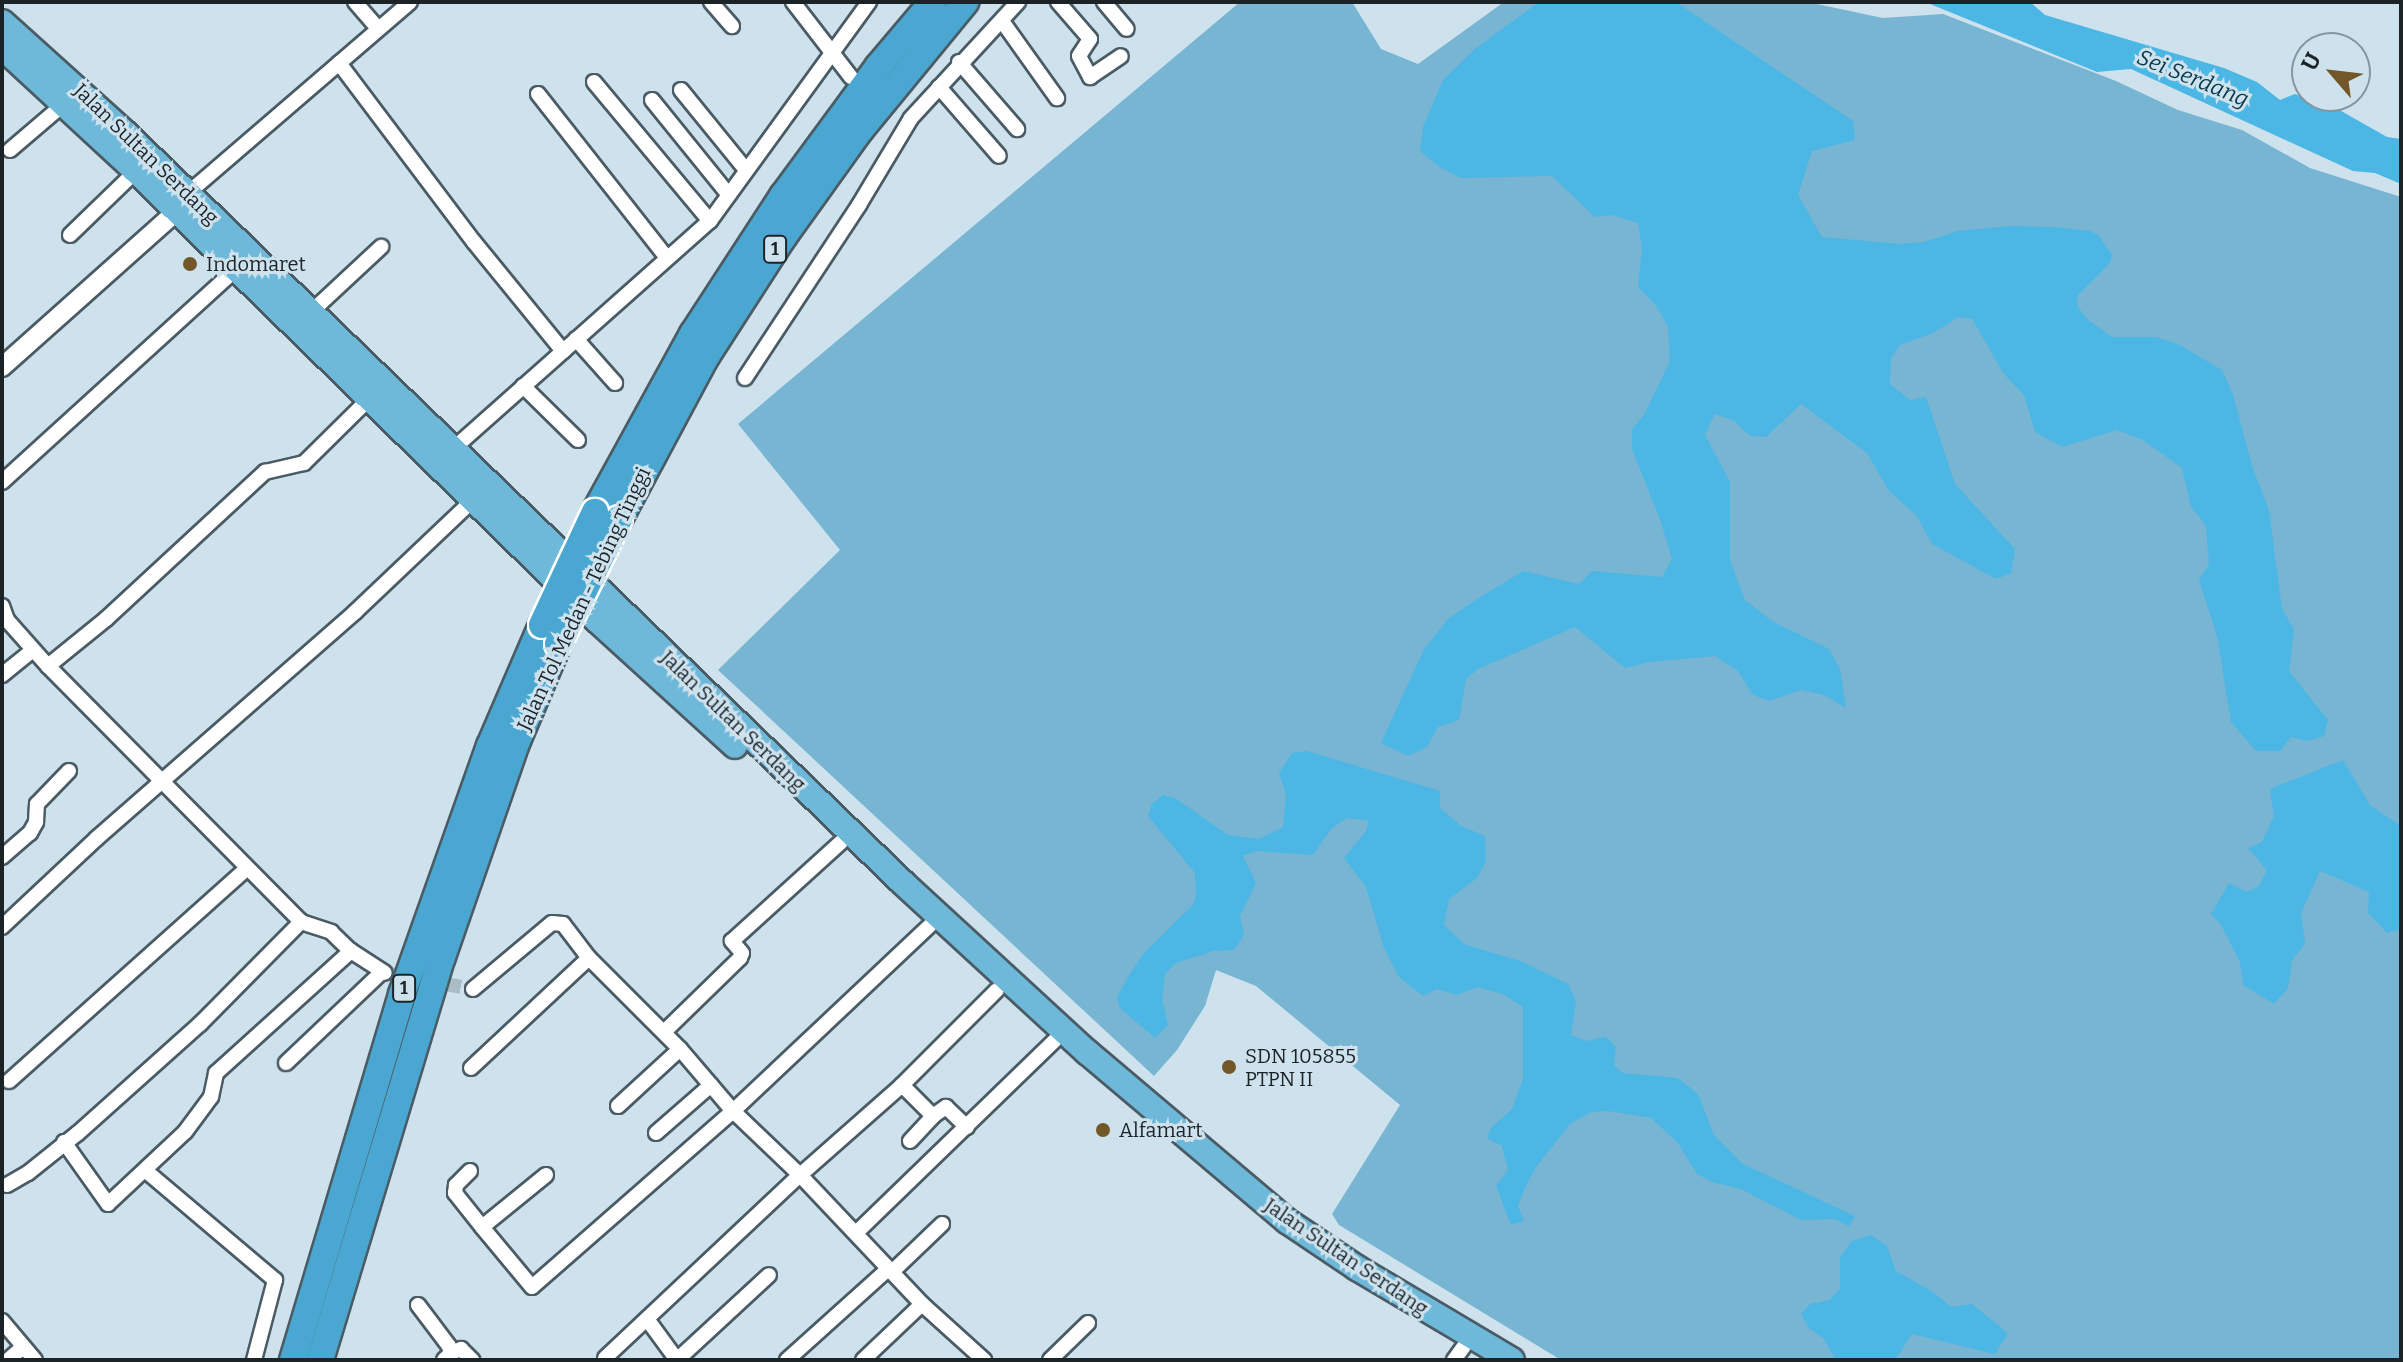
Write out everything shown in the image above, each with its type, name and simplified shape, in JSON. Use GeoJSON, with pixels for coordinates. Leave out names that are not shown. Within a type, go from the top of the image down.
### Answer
{"type":"FeatureCollection","features":[{"type":"Feature","properties":{"kind":"highway","name":"Jalan Tol Medan - Tebing Tinggi"},"geometry":{"type":"LineString","coordinates":[[293,1360],[402,994],[490,746],[550,635],[693,334],[783,196],[878,67],[933,2]]}},
{"type":"Feature","properties":{"kind":"highway","name":"Jalan Tol Medan - Tebing Tinggi"},"geometry":{"type":"LineString","coordinates":[[607,516],[783,237],[860,130],[965,2]]}},
{"type":"Feature","properties":{"kind":"highway","name":"Jalan Sultan Serdang"},"geometry":{"type":"LineString","coordinates":[[2,22],[51,63],[182,203],[237,268],[472,501],[999,972],[1242,1185],[1357,1268],[1512,1360]]}},
{"type":"Feature","properties":{"kind":"highway","name":"Jalan Sultan Serdang"},"geometry":{"type":"LineString","coordinates":[[7,59],[65,103],[136,171],[182,203],[311,312],[453,449],[841,842],[997,990],[1279,1228],[1332,1268],[1459,1353],[1488,1360]]}},
{"type":"Feature","properties":{"kind":"highway","name":"Jalan Tol Medan - Tebing Tinggi"},"geometry":{"type":"LineString","coordinates":[[320,1360],[442,957],[517,741],[550,635]]}},
{"type":"Feature","properties":{"kind":"street"},"geometry":{"type":"LineString","coordinates":[[355,2],[378,28]]}},
{"type":"Feature","properties":{"kind":"street"},"geometry":{"type":"LineString","coordinates":[[2,367],[410,2]]}},
{"type":"Feature","properties":{"kind":"street"},"geometry":{"type":"LineString","coordinates":[[711,2],[732,26]]}},
{"type":"Feature","properties":{"kind":"street"},"geometry":{"type":"LineString","coordinates":[[793,2],[851,77]]}},
{"type":"Feature","properties":{"kind":"street"},"geometry":{"type":"LineString","coordinates":[[453,449],[710,221],[869,2]]}},
{"type":"Feature","properties":{"kind":"street"},"geometry":{"type":"LineString","coordinates":[[745,378],[859,205],[905,115],[939,87],[1018,2]]}},
{"type":"Feature","properties":{"kind":"street"},"geometry":{"type":"LineString","coordinates":[[1058,2],[1090,39],[1079,56],[1090,77],[1121,56]]}},
{"type":"Feature","properties":{"kind":"street"},"geometry":{"type":"LineString","coordinates":[[1104,2],[1127,29]]}},
{"type":"Feature","properties":{"kind":"street"},"geometry":{"type":"LineString","coordinates":[[1002,21],[1057,98]]}},
{"type":"Feature","properties":{"kind":"street"},"geometry":{"type":"LineString","coordinates":[[959,62],[1017,129]]}},
{"type":"Feature","properties":{"kind":"street"},"geometry":{"type":"LineString","coordinates":[[339,63],[436,193],[563,351]]}},
{"type":"Feature","properties":{"kind":"street"},"geometry":{"type":"LineString","coordinates":[[594,82],[710,221]]}},
{"type":"Feature","properties":{"kind":"street"},"geometry":{"type":"LineString","coordinates":[[939,87],[999,156]]}},
{"type":"Feature","properties":{"kind":"street"},"geometry":{"type":"LineString","coordinates":[[681,90],[746,170]]}},
{"type":"Feature","properties":{"kind":"street"},"geometry":{"type":"LineString","coordinates":[[538,94],[667,258]]}},
{"type":"Feature","properties":{"kind":"street"},"geometry":{"type":"LineString","coordinates":[[652,100],[729,195]]}},
{"type":"Feature","properties":{"kind":"street"},"geometry":{"type":"LineString","coordinates":[[10,150],[65,103]]}},
{"type":"Feature","properties":{"kind":"street"},"geometry":{"type":"LineString","coordinates":[[70,235],[136,171]]}},
{"type":"Feature","properties":{"kind":"street"},"geometry":{"type":"LineString","coordinates":[[311,312],[381,247]]}},
{"type":"Feature","properties":{"kind":"street"},"geometry":{"type":"LineString","coordinates":[[2,482],[237,268]]}},
{"type":"Feature","properties":{"kind":"street"},"geometry":{"type":"LineString","coordinates":[[576,339],[615,383]]}},
{"type":"Feature","properties":{"kind":"street"},"geometry":{"type":"LineString","coordinates":[[523,386],[578,440]]}},
{"type":"Feature","properties":{"kind":"street"},"geometry":{"type":"LineString","coordinates":[[48,666],[106,619],[265,472],[304,463],[369,399]]}},
{"type":"Feature","properties":{"kind":"street"},"geometry":{"type":"LineString","coordinates":[[4,921],[355,612],[472,501]]}},
{"type":"Feature","properties":{"kind":"street"},"geometry":{"type":"LineString","coordinates":[[2,606],[4,622],[301,922],[331,932],[351,951],[383,973],[286,1063]]}},
{"type":"Feature","properties":{"kind":"street"},"geometry":{"type":"LineString","coordinates":[[2,675],[33,650]]}},
{"type":"Feature","properties":{"kind":"street"},"geometry":{"type":"LineString","coordinates":[[2,857],[30,833],[37,804],[69,771]]}},
{"type":"Feature","properties":{"kind":"street"},"geometry":{"type":"LineString","coordinates":[[664,1032],[740,958],[742,953],[732,941],[841,842]]}},
{"type":"Feature","properties":{"kind":"street"},"geometry":{"type":"LineString","coordinates":[[9,1081],[247,868]]}},
{"type":"Feature","properties":{"kind":"street"},"geometry":{"type":"LineString","coordinates":[[7,1185],[28,1173],[81,1130],[200,1024],[301,922]]}},
{"type":"Feature","properties":{"kind":"street"},"geometry":{"type":"LineString","coordinates":[[473,989],[557,922],[563,924],[589,958],[664,1032],[733,1111],[800,1175],[922,1304],[984,1360]]}},
{"type":"Feature","properties":{"kind":"street"},"geometry":{"type":"LineString","coordinates":[[470,1171],[456,1185],[455,1193],[532,1287],[733,1111],[929,926]]}},
{"type":"Feature","properties":{"kind":"street"},"geometry":{"type":"LineString","coordinates":[[64,1142],[108,1204],[174,1144],[211,1097],[216,1073],[351,951]]}},
{"type":"Feature","properties":{"kind":"street"},"geometry":{"type":"LineString","coordinates":[[471,1068],[589,958]]}},
{"type":"Feature","properties":{"kind":"street"},"geometry":{"type":"LineString","coordinates":[[605,1358],[800,1175],[902,1085],[997,990]]}},
{"type":"Feature","properties":{"kind":"street"},"geometry":{"type":"LineString","coordinates":[[856,1233],[1055,1040]]}},
{"type":"Feature","properties":{"kind":"street"},"geometry":{"type":"LineString","coordinates":[[618,1106],[680,1049]]}},
{"type":"Feature","properties":{"kind":"street"},"geometry":{"type":"LineString","coordinates":[[656,1133],[711,1085]]}},
{"type":"Feature","properties":{"kind":"street"},"geometry":{"type":"LineString","coordinates":[[902,1085],[933,1116]]}},
{"type":"Feature","properties":{"kind":"street"},"geometry":{"type":"LineString","coordinates":[[910,1141],[946,1107],[967,1127]]}},
{"type":"Feature","properties":{"kind":"street"},"geometry":{"type":"LineString","coordinates":[[146,1171],[275,1280],[254,1360]]}},
{"type":"Feature","properties":{"kind":"street"},"geometry":{"type":"LineString","coordinates":[[482,1227],[546,1175]]}},
{"type":"Feature","properties":{"kind":"street"},"geometry":{"type":"LineString","coordinates":[[787,1360],[942,1224]]}},
{"type":"Feature","properties":{"kind":"street"},"geometry":{"type":"LineString","coordinates":[[647,1319],[677,1360],[769,1275]]}},
{"type":"Feature","properties":{"kind":"street"},"geometry":{"type":"LineString","coordinates":[[863,1360],[922,1304]]}},
{"type":"Feature","properties":{"kind":"street"},"geometry":{"type":"LineString","coordinates":[[418,1305],[448,1356],[461,1349],[472,1360]]}},
{"type":"Feature","properties":{"kind":"street"},"geometry":{"type":"LineString","coordinates":[[2,1321],[35,1360]]}},
{"type":"Feature","properties":{"kind":"street"},"geometry":{"type":"LineString","coordinates":[[1050,1360],[1088,1323]]}},
{"type":"Feature","properties":{"kind":"street"},"geometry":{"type":"LineString","coordinates":[[8,1360],[23,1347]]}},
{"type":"Feature","properties":{"kind":"shaded area"},"geometry":{"type":"Polygon","coordinates":[[[1240,2],[1352,2],[1381,49],[1418,64],[1504,2],[1807,2],[1883,18],[1943,14],[2116,81],[2178,110],[2242,130],[2310,168],[2401,197],[2401,1360],[1561,1360],[1339,1225],[1332,1214],[1400,1105],[1256,986],[1216,970],[1205,1006],[1177,1050],[1154,1076],[718,670],[840,550],[738,424],[1240,2]]]}},
{"type":"Feature","properties":{"kind":"water"},"geometry":{"type":"Polygon","coordinates":[[[1539,2],[1676,2],[1853,121],[1855,140],[1812,151],[1798,195],[1822,237],[1901,244],[1924,242],[1958,231],[2009,226],[2090,231],[2099,236],[2112,255],[2110,263],[2077,296],[2078,307],[2087,319],[2112,337],[2156,337],[2178,344],[2222,370],[2233,394],[2253,469],[2269,510],[2282,608],[2294,630],[2289,671],[2328,720],[2324,736],[2307,741],[2291,737],[2280,751],[2256,751],[2231,722],[2217,636],[2199,580],[2209,564],[2206,526],[2191,506],[2182,468],[2143,440],[2117,430],[2062,447],[2035,432],[2024,395],[2004,374],[1972,319],[1959,317],[1933,333],[1900,345],[1891,358],[1890,384],[1910,400],[1926,397],[1955,484],[2015,549],[2011,573],[1996,579],[1932,544],[1917,516],[1889,491],[1867,453],[1801,404],[1766,437],[1750,436],[1733,420],[1715,414],[1705,435],[1730,482],[1730,560],[1745,600],[1772,621],[1829,649],[1840,669],[1846,708],[1824,695],[1801,690],[1768,701],[1752,694],[1738,671],[1715,656],[1650,662],[1625,668],[1575,627],[1478,669],[1466,679],[1459,720],[1438,727],[1427,747],[1408,756],[1381,743],[1423,651],[1448,619],[1474,601],[1523,571],[1579,584],[1592,571],[1662,577],[1672,559],[1632,449],[1632,429],[1644,415],[1670,361],[1668,327],[1657,307],[1638,287],[1642,248],[1638,223],[1612,215],[1595,217],[1552,176],[1461,178],[1439,167],[1420,151],[1423,127],[1443,80],[1475,49],[1539,2]]]}},
{"type":"Feature","properties":{"kind":"water","name":"Sei Serdang"},"geometry":{"type":"Polygon","coordinates":[[[1925,2],[2030,2],[2045,15],[2224,68],[2257,82],[2280,100],[2291,96],[2291,112],[2343,112],[2387,137],[2401,139],[2401,184],[2375,173],[2353,171],[2131,69],[2097,72],[1925,2]]]}},
{"type":"Feature","properties":{"kind":"water"},"geometry":{"type":"Polygon","coordinates":[[[1307,751],[1440,791],[1440,808],[1461,826],[1485,836],[1486,861],[1477,878],[1449,899],[1444,925],[1464,944],[1523,962],[1568,984],[1576,1001],[1571,1035],[1586,1041],[1606,1037],[1616,1047],[1614,1065],[1623,1073],[1678,1078],[1698,1094],[1714,1135],[1743,1164],[1855,1216],[1849,1226],[1834,1219],[1801,1220],[1741,1189],[1712,1182],[1696,1173],[1678,1143],[1651,1118],[1608,1111],[1591,1112],[1570,1124],[1536,1167],[1525,1188],[1518,1206],[1524,1221],[1511,1225],[1496,1186],[1508,1170],[1502,1146],[1487,1138],[1491,1128],[1512,1109],[1523,1079],[1523,1007],[1503,994],[1477,987],[1457,995],[1437,989],[1423,996],[1399,977],[1384,948],[1366,887],[1344,858],[1366,831],[1369,821],[1347,818],[1332,828],[1313,855],[1256,851],[1243,856],[1256,883],[1240,916],[1244,935],[1234,950],[1214,951],[1176,963],[1165,974],[1162,999],[1168,1025],[1155,1038],[1120,1008],[1117,997],[1144,953],[1193,905],[1196,895],[1195,873],[1148,816],[1152,804],[1163,795],[1175,798],[1228,835],[1259,839],[1283,827],[1286,794],[1279,773],[1292,753],[1307,751]]]}},
{"type":"Feature","properties":{"kind":"water"},"geometry":{"type":"Polygon","coordinates":[[[2343,760],[2370,805],[2401,826],[2401,929],[2387,933],[2368,913],[2369,892],[2320,871],[2301,913],[2305,944],[2292,960],[2288,988],[2274,1004],[2243,985],[2240,962],[2220,923],[2211,914],[2229,883],[2247,892],[2259,886],[2267,870],[2248,848],[2262,842],[2274,816],[2270,789],[2343,760]]]}},
{"type":"Feature","properties":{"kind":"water"},"geometry":{"type":"Polygon","coordinates":[[[1871,1235],[1887,1246],[1896,1271],[1933,1292],[1951,1307],[1972,1304],[2008,1333],[1995,1354],[1912,1334],[1895,1360],[1836,1360],[1824,1339],[1809,1328],[1801,1314],[1810,1304],[1829,1300],[1840,1289],[1840,1258],[1852,1241],[1871,1235]]]}},
{"type":"Feature","properties":{"kind":"tunnel"},"geometry":{"type":"LineString","coordinates":[[385,973],[473,989]]}},
{"type":"Feature","properties":{"kind":"place","name":"Indomaret"},"geometry":{"type":"Point","coordinates":[190,264]}},
{"type":"Feature","properties":{"kind":"place","name":"SDN 105855 PTPN II"},"geometry":{"type":"Point","coordinates":[1229,1067]}},
{"type":"Feature","properties":{"kind":"place","name":"Alfamart"},"geometry":{"type":"Point","coordinates":[1103,1130]}}]}
